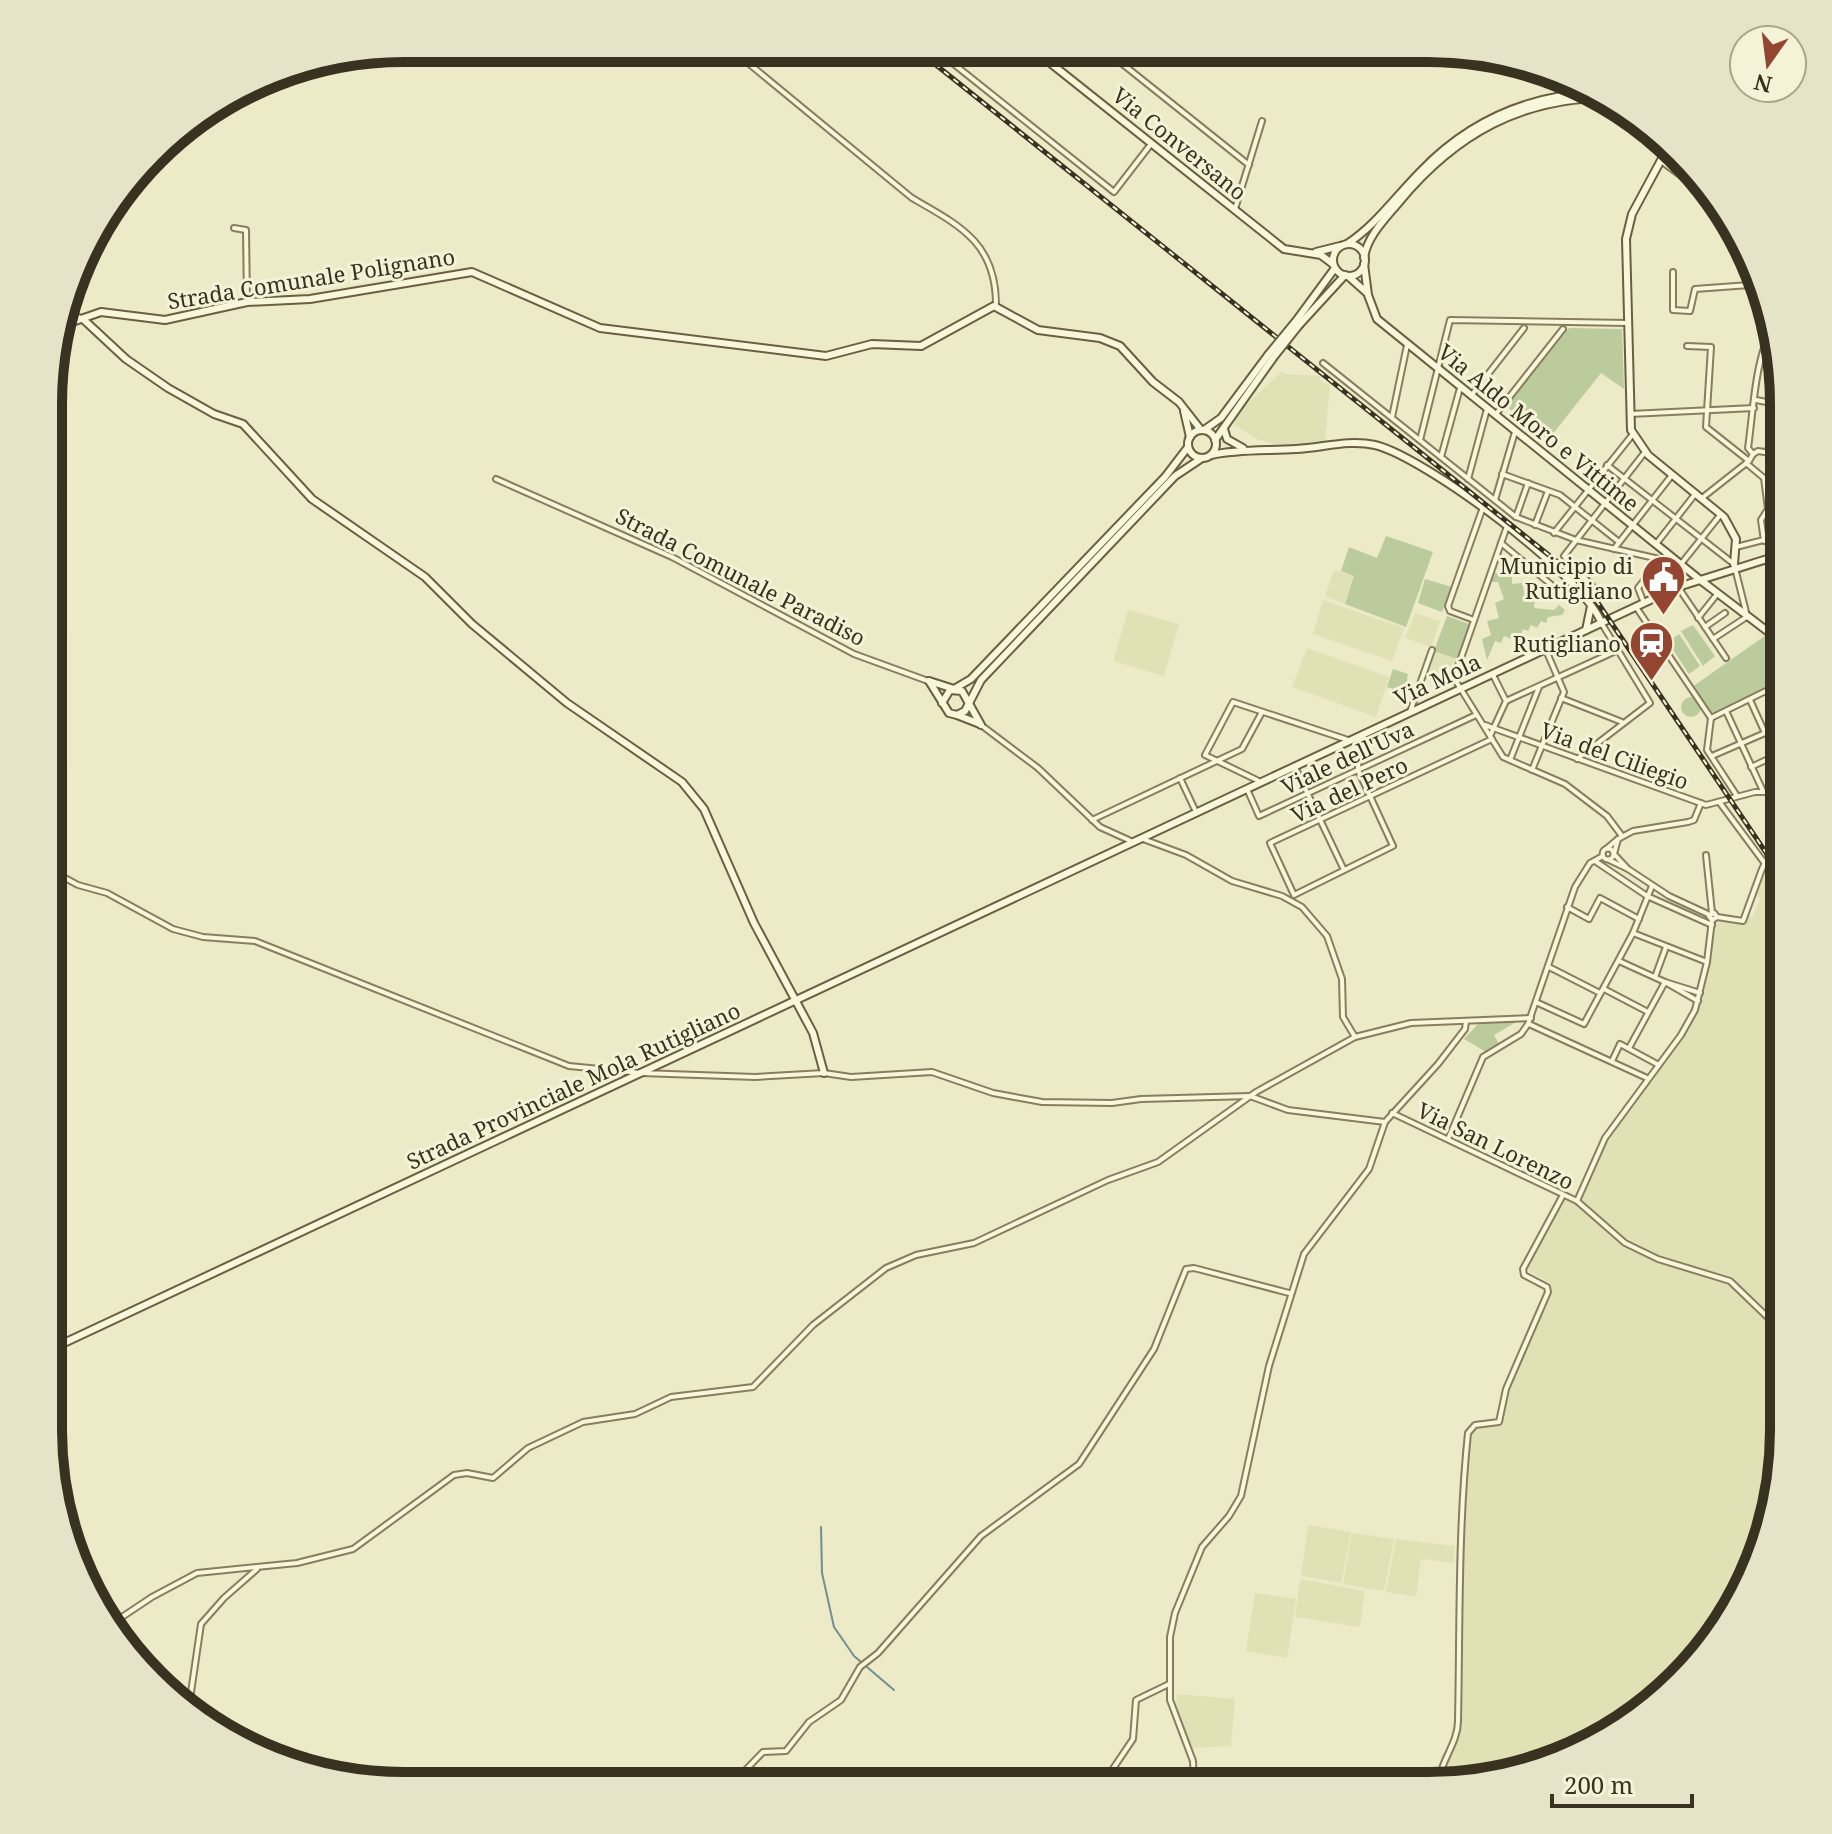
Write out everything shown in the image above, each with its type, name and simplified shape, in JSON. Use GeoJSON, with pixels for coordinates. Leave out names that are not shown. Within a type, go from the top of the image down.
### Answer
{"type":"FeatureCollection","features":[{"type":"Feature","properties":{"kind":"street"},"geometry":{"type":"LineString","coordinates":[[747,62],[912,198],[941,214],[982,248],[992,267],[996,307],[1038,330],[1100,338],[1120,346],[1153,382],[1183,407],[1202,430],[1216,441],[1242,449]]}},
{"type":"Feature","properties":{"kind":"street"},"geometry":{"type":"LineString","coordinates":[[951,62],[1114,192],[1152,143]]}},
{"type":"Feature","properties":{"kind":"street","name":"Via Conversano"},"geometry":{"type":"LineString","coordinates":[[1049,62],[1284,249],[1321,255],[1334,266]]}},
{"type":"Feature","properties":{"kind":"street"},"geometry":{"type":"LineString","coordinates":[[1120,62],[1249,165]]}},
{"type":"Feature","properties":{"kind":"street"},"geometry":{"type":"LineString","coordinates":[[1298,322],[1334,266],[1334,255],[1373,224],[1442,150],[1466,132],[1525,103],[1575,95]]}},
{"type":"Feature","properties":{"kind":"street"},"geometry":{"type":"LineString","coordinates":[[1190,437],[1221,418],[1298,322],[1347,275],[1358,272],[1380,224],[1413,185],[1467,138],[1527,108],[1583,99]]}},
{"type":"Feature","properties":{"kind":"street"},"geometry":{"type":"LineString","coordinates":[[1235,209],[1262,121]]}},
{"type":"Feature","properties":{"kind":"street"},"geometry":{"type":"LineString","coordinates":[[1665,157],[1629,225],[1625,260],[1630,414],[1633,434],[1645,452],[1721,514],[1734,535],[1734,566],[1747,614],[1713,639]]}},
{"type":"Feature","properties":{"kind":"street"},"geometry":{"type":"LineString","coordinates":[[234,228],[246,230],[247,302]]}},
{"type":"Feature","properties":{"kind":"street"},"geometry":{"type":"LineString","coordinates":[[1309,253],[1345,245],[1358,248],[1364,261]]}},
{"type":"Feature","properties":{"kind":"street","name":"Via Aldo Moro e Vittime"},"geometry":{"type":"LineString","coordinates":[[1364,261],[1368,295],[1377,319],[1494,416],[1770,633]]}},
{"type":"Feature","properties":{"kind":"street"},"geometry":{"type":"LineString","coordinates":[[1334,266],[1347,275]]}},
{"type":"Feature","properties":{"kind":"street","name":"Strada Comunale Polignano"},"geometry":{"type":"LineString","coordinates":[[72,322],[108,312],[165,320],[247,302],[326,297],[472,272],[600,328],[826,356],[872,344],[921,346],[996,307]]}},
{"type":"Feature","properties":{"kind":"street"},"geometry":{"type":"LineString","coordinates":[[1673,272],[1673,310],[1690,311],[1695,289],[1749,285]]}},
{"type":"Feature","properties":{"kind":"street","name":"Via Aldo Moro e Vittime"},"geometry":{"type":"LineString","coordinates":[[1347,275],[1368,295]]}},
{"type":"Feature","properties":{"kind":"street"},"geometry":{"type":"LineString","coordinates":[[74,315],[83,319],[126,359],[168,388],[214,414],[243,424],[312,499],[425,577],[472,624],[567,703],[682,782],[704,809],[754,923],[816,1041],[824,1073]]}},
{"type":"Feature","properties":{"kind":"street"},"geometry":{"type":"LineString","coordinates":[[1420,440],[1450,320],[1628,323]]}},
{"type":"Feature","properties":{"kind":"street"},"geometry":{"type":"LineString","coordinates":[[1471,396],[1524,328]]}},
{"type":"Feature","properties":{"kind":"street"},"geometry":{"type":"LineString","coordinates":[[1494,416],[1563,329]]}},
{"type":"Feature","properties":{"kind":"street"},"geometry":{"type":"LineString","coordinates":[[1392,418],[1407,345]]}},
{"type":"Feature","properties":{"kind":"street"},"geometry":{"type":"LineString","coordinates":[[1687,346],[1711,347],[1706,427],[1764,478],[1768,509],[1761,520],[1764,541]]}},
{"type":"Feature","properties":{"kind":"street"},"geometry":{"type":"LineString","coordinates":[[1753,454],[1748,448],[1765,348]]}},
{"type":"Feature","properties":{"kind":"street"},"geometry":{"type":"LineString","coordinates":[[1211,455],[1224,427],[1270,356]]}},
{"type":"Feature","properties":{"kind":"street"},"geometry":{"type":"LineString","coordinates":[[1323,363],[1516,517],[1554,533],[1681,564],[1721,514]]}},
{"type":"Feature","properties":{"kind":"street"},"geometry":{"type":"LineString","coordinates":[[1441,457],[1460,388]]}},
{"type":"Feature","properties":{"kind":"street"},"geometry":{"type":"LineString","coordinates":[[1755,400],[1770,403]]}},
{"type":"Feature","properties":{"kind":"street"},"geometry":{"type":"LineString","coordinates":[[942,703],[947,692],[971,679],[1030,620],[1188,447],[1190,437],[1183,407]]}},
{"type":"Feature","properties":{"kind":"street"},"geometry":{"type":"LineString","coordinates":[[1630,414],[1754,408]]}},
{"type":"Feature","properties":{"kind":"street"},"geometry":{"type":"LineString","coordinates":[[1468,479],[1487,409]]}},
{"type":"Feature","properties":{"kind":"street"},"geometry":{"type":"LineString","coordinates":[[1224,427],[1227,439],[1242,449]]}},
{"type":"Feature","properties":{"kind":"street"},"geometry":{"type":"LineString","coordinates":[[1495,500],[1515,432]]}},
{"type":"Feature","properties":{"kind":"street"},"geometry":{"type":"LineString","coordinates":[[1554,533],[1633,434]]}},
{"type":"Feature","properties":{"kind":"street"},"geometry":{"type":"LineString","coordinates":[[1656,544],[1675,519],[1699,496],[1748,462],[1753,454],[1768,451],[1770,441]]}},
{"type":"Feature","properties":{"kind":"street"},"geometry":{"type":"LineString","coordinates":[[957,715],[965,711],[987,673],[1118,535],[1175,476],[1202,458],[1242,449],[1299,449],[1343,443],[1376,445],[1435,474],[1557,568],[1590,602],[1650,703],[1577,759]]}},
{"type":"Feature","properties":{"kind":"street"},"geometry":{"type":"LineString","coordinates":[[1188,447],[1194,455],[1202,458]]}},
{"type":"Feature","properties":{"kind":"street"},"geometry":{"type":"LineString","coordinates":[[1599,593],[1564,556],[1645,452]]}},
{"type":"Feature","properties":{"kind":"street"},"geometry":{"type":"LineString","coordinates":[[1607,465],[1734,566]]}},
{"type":"Feature","properties":{"kind":"street"},"geometry":{"type":"LineString","coordinates":[[1502,474],[1548,491],[1619,542]]}},
{"type":"Feature","properties":{"kind":"street"},"geometry":{"type":"LineString","coordinates":[[1614,549],[1672,475]]}},
{"type":"Feature","properties":{"kind":"street","name":"Strada Comunale Paradiso"},"geometry":{"type":"LineString","coordinates":[[496,479],[672,557],[854,654],[954,689]]}},
{"type":"Feature","properties":{"kind":"street"},"geometry":{"type":"LineString","coordinates":[[1516,517],[1528,483]]}},
{"type":"Feature","properties":{"kind":"street"},"geometry":{"type":"LineString","coordinates":[[1535,525],[1548,491]]}},
{"type":"Feature","properties":{"kind":"street"},"geometry":{"type":"LineString","coordinates":[[1474,620],[1450,611],[1448,606],[1482,510]]}},
{"type":"Feature","properties":{"kind":"street"},"geometry":{"type":"LineString","coordinates":[[1506,529],[1454,678],[1491,737],[1510,760],[1565,784],[1607,816],[1620,838]]}},
{"type":"Feature","properties":{"kind":"street"},"geometry":{"type":"LineString","coordinates":[[1736,547],[1770,539]]}},
{"type":"Feature","properties":{"kind":"street"},"geometry":{"type":"LineString","coordinates":[[1501,543],[1571,601]]}},
{"type":"Feature","properties":{"kind":"street","name":"Via Mola"},"geometry":{"type":"LineString","coordinates":[[1112,852],[1678,587],[1734,566],[1770,557]]}},
{"type":"Feature","properties":{"kind":"street"},"geometry":{"type":"LineString","coordinates":[[1644,603],[1638,588],[1661,559]]}},
{"type":"Feature","properties":{"kind":"street"},"geometry":{"type":"LineString","coordinates":[[1678,587],[1726,658]]}},
{"type":"Feature","properties":{"kind":"street"},"geometry":{"type":"LineString","coordinates":[[1698,618],[1718,593]]}},
{"type":"Feature","properties":{"kind":"street"},"geometry":{"type":"LineString","coordinates":[[1586,630],[1592,614],[1590,602]]}},
{"type":"Feature","properties":{"kind":"street"},"geometry":{"type":"LineString","coordinates":[[1636,607],[1711,718],[1707,748],[1737,796]]}},
{"type":"Feature","properties":{"kind":"street"},"geometry":{"type":"LineString","coordinates":[[1705,627],[1725,613]]}},
{"type":"Feature","properties":{"kind":"street"},"geometry":{"type":"LineString","coordinates":[[1532,770],[1564,692],[1545,648]]}},
{"type":"Feature","properties":{"kind":"street"},"geometry":{"type":"LineString","coordinates":[[1410,712],[1432,650]]}},
{"type":"Feature","properties":{"kind":"street"},"geometry":{"type":"LineString","coordinates":[[1491,737],[1506,701],[1618,650]]}},
{"type":"Feature","properties":{"kind":"street"},"geometry":{"type":"LineString","coordinates":[[1492,673],[1506,701]]}},
{"type":"Feature","properties":{"kind":"street"},"geometry":{"type":"LineString","coordinates":[[929,681],[949,713],[981,725],[1038,768],[1092,820],[1137,840],[1186,855],[1232,881],[1291,899],[1302,907],[1327,936],[1342,979],[1343,1017],[1355,1037]]}},
{"type":"Feature","properties":{"kind":"street"},"geometry":{"type":"LineString","coordinates":[[1510,760],[1540,685]]}},
{"type":"Feature","properties":{"kind":"street"},"geometry":{"type":"LineString","coordinates":[[954,689],[966,694],[981,725]]}},
{"type":"Feature","properties":{"kind":"street"},"geometry":{"type":"LineString","coordinates":[[1711,718],[1770,689]]}},
{"type":"Feature","properties":{"kind":"street"},"geometry":{"type":"LineString","coordinates":[[1561,698],[1624,722]]}},
{"type":"Feature","properties":{"kind":"street"},"geometry":{"type":"LineString","coordinates":[[1750,700],[1765,733],[1770,737]]}},
{"type":"Feature","properties":{"kind":"street"},"geometry":{"type":"LineString","coordinates":[[1261,782],[1205,755],[1233,702],[1351,741]]}},
{"type":"Feature","properties":{"kind":"street"},"geometry":{"type":"LineString","coordinates":[[1726,711],[1763,791]]}},
{"type":"Feature","properties":{"kind":"street"},"geometry":{"type":"LineString","coordinates":[[1092,820],[1242,749],[1262,712]]}},
{"type":"Feature","properties":{"kind":"street","name":"Viale dell'Uva"},"geometry":{"type":"LineString","coordinates":[[1247,789],[1259,816],[1476,715]]}},
{"type":"Feature","properties":{"kind":"street","name":"Via del Ciliegio"},"geometry":{"type":"LineString","coordinates":[[1483,724],[1701,803],[1720,803],[1737,796],[1770,792]]}},
{"type":"Feature","properties":{"kind":"street"},"geometry":{"type":"LineString","coordinates":[[1711,757],[1765,733]]}},
{"type":"Feature","properties":{"kind":"street"},"geometry":{"type":"LineString","coordinates":[[1295,767],[1344,870],[1393,846],[1358,770],[1359,737]]}},
{"type":"Feature","properties":{"kind":"street","name":"Via del Pero"},"geometry":{"type":"LineString","coordinates":[[1344,870],[1294,895],[1270,843],[1491,737]]}},
{"type":"Feature","properties":{"kind":"street"},"geometry":{"type":"LineString","coordinates":[[1751,767],[1770,758]]}},
{"type":"Feature","properties":{"kind":"street"},"geometry":{"type":"LineString","coordinates":[[1180,778],[1196,812]]}},
{"type":"Feature","properties":{"kind":"street"},"geometry":{"type":"LineString","coordinates":[[1449,1137],[1483,1057],[1521,1034],[1528,1024],[1538,1003],[1567,907],[1581,874],[1620,838],[1694,820],[1701,803]]}},
{"type":"Feature","properties":{"kind":"street"},"geometry":{"type":"LineString","coordinates":[[1720,803],[1770,870]]}},
{"type":"Feature","properties":{"kind":"street"},"geometry":{"type":"LineString","coordinates":[[1609,860],[1620,838]]}},
{"type":"Feature","properties":{"kind":"street"},"geometry":{"type":"LineString","coordinates":[[1606,849],[1628,869]]}},
{"type":"Feature","properties":{"kind":"street","name":"Strada Provinciale Mola Rutigliano"},"geometry":{"type":"LineString","coordinates":[[62,1344],[1112,852]]}},
{"type":"Feature","properties":{"kind":"street"},"geometry":{"type":"LineString","coordinates":[[1595,861],[1647,896],[1713,918],[1743,921],[1770,853]]}},
{"type":"Feature","properties":{"kind":"street"},"geometry":{"type":"LineString","coordinates":[[1577,1201],[1601,1144],[1681,1035],[1698,1001],[1713,918],[1706,855]]}},
{"type":"Feature","properties":{"kind":"street"},"geometry":{"type":"LineString","coordinates":[[1603,856],[1713,918]]}},
{"type":"Feature","properties":{"kind":"street"},"geometry":{"type":"LineString","coordinates":[[62,876],[78,885],[107,893],[173,929],[203,937],[255,941],[559,1063],[641,1073],[755,1077],[824,1073],[851,1077],[932,1072],[993,1093],[1053,1103],[1250,1096]]}},
{"type":"Feature","properties":{"kind":"street"},"geometry":{"type":"LineString","coordinates":[[1538,1003],[1584,1024],[1633,933],[1652,886]]}},
{"type":"Feature","properties":{"kind":"street"},"geometry":{"type":"LineString","coordinates":[[1567,907],[1589,919],[1600,898],[1639,919]]}},
{"type":"Feature","properties":{"kind":"street"},"geometry":{"type":"LineString","coordinates":[[1633,933],[1707,962]]}},
{"type":"Feature","properties":{"kind":"street"},"geometry":{"type":"LineString","coordinates":[[1655,977],[1666,947]]}},
{"type":"Feature","properties":{"kind":"street"},"geometry":{"type":"LineString","coordinates":[[1619,961],[1698,1001]]}},
{"type":"Feature","properties":{"kind":"street"},"geometry":{"type":"LineString","coordinates":[[1549,967],[1648,1012]]}},
{"type":"Feature","properties":{"kind":"street"},"geometry":{"type":"LineString","coordinates":[[1665,982],[1700,993]]}},
{"type":"Feature","properties":{"kind":"street"},"geometry":{"type":"LineString","coordinates":[[1629,1048],[1665,982]]}},
{"type":"Feature","properties":{"kind":"street"},"geometry":{"type":"LineString","coordinates":[[120,1619],[197,1573],[258,1568],[353,1549],[454,1475],[496,1477],[528,1448],[583,1422],[635,1414],[671,1397],[753,1387],[813,1325],[886,1268],[916,1255],[974,1243],[1108,1180],[1158,1162],[1250,1096],[1355,1037],[1403,1024],[1531,1018]]}},
{"type":"Feature","properties":{"kind":"street"},"geometry":{"type":"LineString","coordinates":[[1193,1772],[1193,1761],[1173,1712],[1169,1684],[1173,1618],[1202,1547],[1229,1516],[1241,1496],[1254,1424],[1289,1293],[1307,1249],[1372,1164],[1385,1122],[1438,1064],[1465,1029],[1466,1021]]}},
{"type":"Feature","properties":{"kind":"street"},"geometry":{"type":"LineString","coordinates":[[1528,1024],[1647,1078]]}},
{"type":"Feature","properties":{"kind":"street"},"geometry":{"type":"LineString","coordinates":[[1612,1061],[1620,1044],[1657,1064]]}},
{"type":"Feature","properties":{"kind":"street","name":"Via San Lorenzo"},"geometry":{"type":"LineString","coordinates":[[1250,1096],[1288,1110],[1385,1122]]}},
{"type":"Feature","properties":{"kind":"street","name":"Via San Lorenzo"},"geometry":{"type":"LineString","coordinates":[[1392,1113],[1449,1137],[1491,1163],[1577,1201],[1625,1243],[1658,1259],[1734,1283],[1770,1319]]}},
{"type":"Feature","properties":{"kind":"street"},"geometry":{"type":"LineString","coordinates":[[1441,1771],[1458,1722],[1459,1544],[1468,1433],[1475,1425],[1496,1425],[1500,1418],[1506,1389],[1548,1292],[1547,1287],[1524,1275],[1523,1269],[1563,1195]]}},
{"type":"Feature","properties":{"kind":"street"},"geometry":{"type":"LineString","coordinates":[[743,1772],[761,1753],[786,1751],[809,1722],[841,1700],[860,1667],[878,1653],[981,1536],[1079,1464],[1154,1349],[1186,1269],[1194,1268],[1289,1293]]}},
{"type":"Feature","properties":{"kind":"street"},"geometry":{"type":"LineString","coordinates":[[190,1697],[201,1624],[224,1598],[258,1568]]}},
{"type":"Feature","properties":{"kind":"street"},"geometry":{"type":"LineString","coordinates":[[1111,1772],[1133,1739],[1136,1700],[1169,1684]]}},
{"type":"Feature","properties":{"kind":"green space"},"geometry":{"type":"Polygon","coordinates":[[[1569,328],[1622,329],[1624,389],[1601,373],[1548,440],[1506,406],[1569,328]]]}},
{"type":"Feature","properties":{"kind":"green space"},"geometry":{"type":"Polygon","coordinates":[[[1282,371],[1285,374],[1320,376],[1322,382],[1330,384],[1325,441],[1280,446],[1257,439],[1235,425],[1237,414],[1282,371]]]}},
{"type":"Feature","properties":{"kind":"green space"},"geometry":{"type":"Polygon","coordinates":[[[1386,536],[1433,552],[1406,627],[1345,604],[1354,576],[1341,571],[1349,547],[1377,558],[1386,536]]]}},
{"type":"Feature","properties":{"kind":"green space"},"geometry":{"type":"Polygon","coordinates":[[[1334,570],[1355,576],[1345,604],[1325,596],[1334,570]]]}},
{"type":"Feature","properties":{"kind":"green space"},"geometry":{"type":"Polygon","coordinates":[[[1495,573],[1512,575],[1512,584],[1522,583],[1525,596],[1535,597],[1534,608],[1554,610],[1559,605],[1565,610],[1562,615],[1548,617],[1546,623],[1541,621],[1537,628],[1531,625],[1528,631],[1523,629],[1521,635],[1514,633],[1511,639],[1504,636],[1501,643],[1495,641],[1487,660],[1482,639],[1491,635],[1487,621],[1499,618],[1495,603],[1504,599],[1498,582],[1491,582],[1495,573]]]}},
{"type":"Feature","properties":{"kind":"green space"},"geometry":{"type":"Polygon","coordinates":[[[1425,579],[1452,587],[1442,612],[1418,603],[1425,579]]]}},
{"type":"Feature","properties":{"kind":"green space"},"geometry":{"type":"Polygon","coordinates":[[[1323,600],[1404,628],[1392,661],[1313,634],[1323,600]]]}},
{"type":"Feature","properties":{"kind":"green space"},"geometry":{"type":"Polygon","coordinates":[[[1128,610],[1179,624],[1164,676],[1113,661],[1128,610]]]}},
{"type":"Feature","properties":{"kind":"green space"},"geometry":{"type":"Polygon","coordinates":[[[1415,613],[1440,621],[1431,647],[1405,638],[1415,613]]]}},
{"type":"Feature","properties":{"kind":"green space"},"geometry":{"type":"Polygon","coordinates":[[[1447,616],[1469,624],[1457,659],[1434,651],[1447,616]]]}},
{"type":"Feature","properties":{"kind":"green space"},"geometry":{"type":"Polygon","coordinates":[[[1693,625],[1715,656],[1703,666],[1681,631],[1693,625]]]}},
{"type":"Feature","properties":{"kind":"green space"},"geometry":{"type":"Polygon","coordinates":[[[1679,634],[1700,666],[1689,674],[1668,642],[1679,634]]]}},
{"type":"Feature","properties":{"kind":"green space"},"geometry":{"type":"Polygon","coordinates":[[[1770,634],[1770,686],[1711,715],[1692,687],[1770,634]]]}},
{"type":"Feature","properties":{"kind":"green space"},"geometry":{"type":"Polygon","coordinates":[[[1307,648],[1389,677],[1376,717],[1292,687],[1307,648]]]}},
{"type":"Feature","properties":{"kind":"green space"},"geometry":{"type":"Polygon","coordinates":[[[1434,651],[1457,659],[1449,681],[1426,674],[1434,651]]]}},
{"type":"Feature","properties":{"kind":"green space"},"geometry":{"type":"Polygon","coordinates":[[[1393,669],[1408,674],[1405,693],[1387,687],[1393,669]]]}},
{"type":"Feature","properties":{"kind":"green space"},"geometry":{"type":"Polygon","coordinates":[[[1691,697],[1698,700],[1701,707],[1698,714],[1691,717],[1684,714],[1681,707],[1684,700],[1691,697]]]}},
{"type":"Feature","properties":{"kind":"green space"},"geometry":{"type":"Polygon","coordinates":[[[1765,874],[1770,880],[1770,1317],[1729,1277],[1659,1258],[1618,1238],[1581,1202],[1609,1135],[1681,1039],[1700,1008],[1715,925],[1721,921],[1745,925],[1748,916],[1753,917],[1760,898],[1756,895],[1765,874]]]}},
{"type":"Feature","properties":{"kind":"green space"},"geometry":{"type":"Polygon","coordinates":[[[1518,1021],[1494,1035],[1499,1044],[1486,1052],[1464,1039],[1479,1023],[1518,1021]]]}},
{"type":"Feature","properties":{"kind":"green space"},"geometry":{"type":"Polygon","coordinates":[[[1564,1198],[1577,1204],[1625,1245],[1655,1259],[1731,1284],[1770,1322],[1767,1475],[1752,1540],[1735,1581],[1699,1638],[1654,1687],[1599,1726],[1559,1746],[1495,1765],[1440,1771],[1458,1720],[1459,1541],[1470,1432],[1472,1424],[1496,1422],[1550,1283],[1524,1268],[1564,1198]]]}},
{"type":"Feature","properties":{"kind":"green space"},"geometry":{"type":"Polygon","coordinates":[[[1308,1525],[1351,1532],[1341,1583],[1301,1576],[1308,1525]]]}},
{"type":"Feature","properties":{"kind":"green space"},"geometry":{"type":"Polygon","coordinates":[[[1352,1533],[1394,1539],[1384,1591],[1343,1584],[1352,1533]]]}},
{"type":"Feature","properties":{"kind":"green space"},"geometry":{"type":"Polygon","coordinates":[[[1396,1539],[1455,1546],[1453,1563],[1421,1559],[1416,1597],[1386,1592],[1396,1539]]]}},
{"type":"Feature","properties":{"kind":"green space"},"geometry":{"type":"Polygon","coordinates":[[[1300,1579],[1365,1591],[1360,1627],[1295,1617],[1300,1579]]]}},
{"type":"Feature","properties":{"kind":"green space"},"geometry":{"type":"Polygon","coordinates":[[[1255,1593],[1296,1599],[1287,1658],[1246,1651],[1255,1593]]]}},
{"type":"Feature","properties":{"kind":"green space"},"geometry":{"type":"Polygon","coordinates":[[[1177,1694],[1235,1699],[1231,1746],[1191,1748],[1176,1705],[1177,1694]]]}},
{"type":"Feature","properties":{"kind":"waterway"},"geometry":{"type":"LineString","coordinates":[[821,1527],[822,1573],[834,1627],[854,1656],[894,1690]]}},
{"type":"Feature","properties":{"kind":"railway"},"geometry":{"type":"LineString","coordinates":[[932,62],[1575,576],[1598,603],[1770,859]]}},
{"type":"Feature","properties":{"kind":"place","name":"Municipio di Rutigliano"},"geometry":{"type":"Point","coordinates":[1664,617]}},
{"type":"Feature","properties":{"kind":"place","name":"Rutigliano"},"geometry":{"type":"Point","coordinates":[1652,682]}}]}
